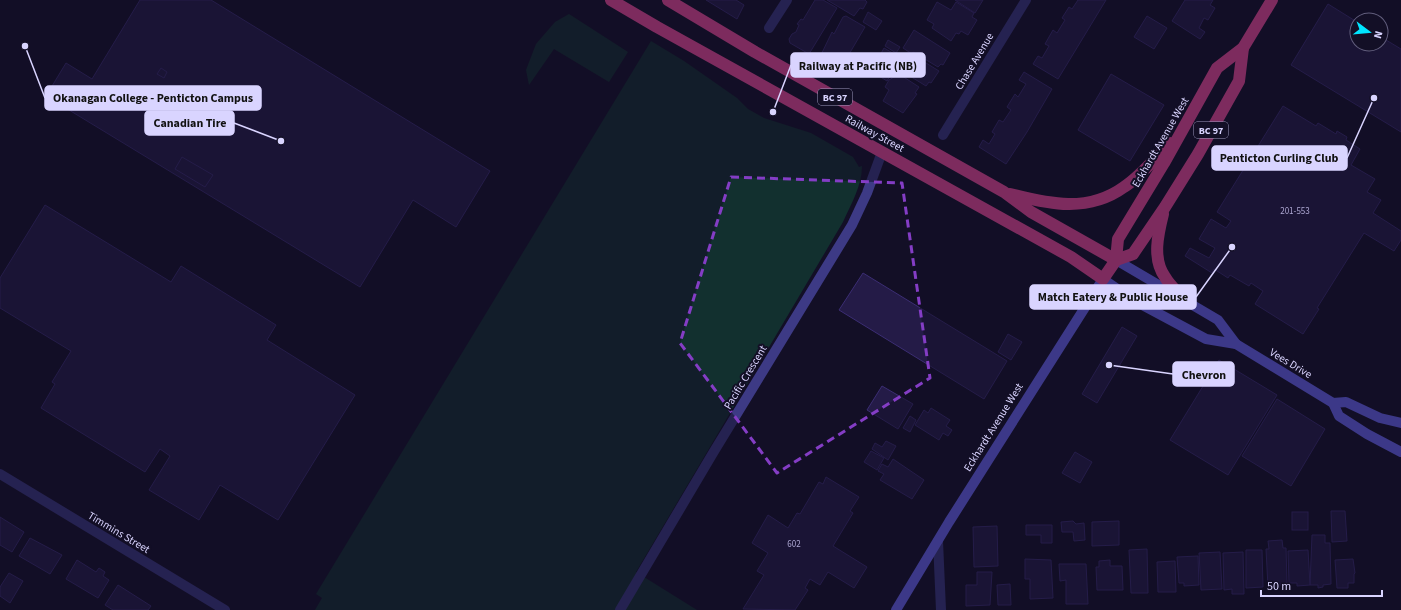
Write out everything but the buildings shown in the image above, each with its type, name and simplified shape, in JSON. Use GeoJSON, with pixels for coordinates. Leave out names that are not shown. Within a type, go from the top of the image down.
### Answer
{"type":"FeatureCollection","features":[{"type":"Feature","properties":{"kind":"highway","name":"Railway Street"},"geometry":{"type":"LineString","coordinates":[[611,0],[1064,254],[1103,279]]}},
{"type":"Feature","properties":{"kind":"highway","name":"Railway Street"},"geometry":{"type":"LineString","coordinates":[[668,0],[755,52],[1004,192],[1031,212],[1116,260]]}},
{"type":"Feature","properties":{"kind":"highway","name":"Eckhardt Avenue West"},"geometry":{"type":"LineString","coordinates":[[1103,279],[1116,260],[1118,239],[1217,68],[1243,48],[1272,0]]}},
{"type":"Feature","properties":{"kind":"highway","name":"Eckhardt Avenue West"},"geometry":{"type":"LineString","coordinates":[[1116,260],[1133,254],[1165,207],[1239,81],[1243,48]]}},
{"type":"Feature","properties":{"kind":"highway"},"geometry":{"type":"LineString","coordinates":[[1004,192],[1044,203],[1062,205],[1080,205],[1109,197],[1125,187],[1181,132]]}},
{"type":"Feature","properties":{"kind":"highway"},"geometry":{"type":"LineString","coordinates":[[1165,207],[1158,234],[1159,263],[1164,277],[1185,301]]}},
{"type":"Feature","properties":{"kind":"street"},"geometry":{"type":"LineString","coordinates":[[769,28],[787,0]]}},
{"type":"Feature","properties":{"kind":"street","name":"Chase Avenue"},"geometry":{"type":"LineString","coordinates":[[944,135],[1026,0]]}},
{"type":"Feature","properties":{"kind":"street","name":"Pacific Crescent"},"geometry":{"type":"LineString","coordinates":[[620,610],[713,453],[852,225],[867,193],[882,152]]}},
{"type":"Feature","properties":{"kind":"street","name":"Vees Drive"},"geometry":{"type":"LineString","coordinates":[[1116,260],[1218,320],[1236,344],[1333,403],[1339,416],[1367,434],[1401,452]]}},
{"type":"Feature","properties":{"kind":"street","name":"Vees Drive"},"geometry":{"type":"LineString","coordinates":[[1103,279],[1135,300],[1206,339],[1236,344]]}},
{"type":"Feature","properties":{"kind":"street","name":"Eckhardt Avenue West"},"geometry":{"type":"LineString","coordinates":[[896,610],[1103,279]]}},
{"type":"Feature","properties":{"kind":"street","name":"Vees Drive"},"geometry":{"type":"LineString","coordinates":[[1333,403],[1346,402],[1367,413],[1401,423]]}},
{"type":"Feature","properties":{"kind":"street","name":"Timmins Street"},"geometry":{"type":"LineString","coordinates":[[0,474],[225,610]]}},
{"type":"Feature","properties":{"kind":"street"},"geometry":{"type":"LineString","coordinates":[[938,541],[941,610]]}},
{"type":"Feature","properties":{"kind":"highlighted area"},"geometry":{"type":"Polygon","coordinates":[[[731,177],[902,183],[930,378],[777,473],[680,343],[731,177]]]}},
{"type":"Feature","properties":{"kind":"green space"},"geometry":{"type":"Polygon","coordinates":[[[569,14],[628,52],[609,82],[554,49],[529,85],[526,70],[536,44],[555,22],[569,14]]]}},
{"type":"Feature","properties":{"kind":"green space"},"geometry":{"type":"Polygon","coordinates":[[[651,41],[684,61],[737,98],[748,109],[764,118],[811,133],[853,157],[859,167],[862,166],[862,173],[858,188],[843,222],[636,572],[697,610],[315,610],[322,598],[316,594],[651,41]]]}},
{"type":"Feature","properties":{"kind":"place","name":"Okanagan College - Penticton Campus"},"geometry":{"type":"Point","coordinates":[25,46]}},
{"type":"Feature","properties":{"kind":"place","name":"Penticton Curling Club"},"geometry":{"type":"Point","coordinates":[1374,98]}},
{"type":"Feature","properties":{"kind":"place","name":"Railway at Pacific (NB)"},"geometry":{"type":"Point","coordinates":[773,112]}},
{"type":"Feature","properties":{"kind":"place","name":"Canadian Tire"},"geometry":{"type":"Point","coordinates":[281,141]}},
{"type":"Feature","properties":{"kind":"place","name":"Match Eatery & Public House"},"geometry":{"type":"Point","coordinates":[1232,247]}},
{"type":"Feature","properties":{"kind":"place","name":"Chevron"},"geometry":{"type":"Point","coordinates":[1109,365]}}]}
